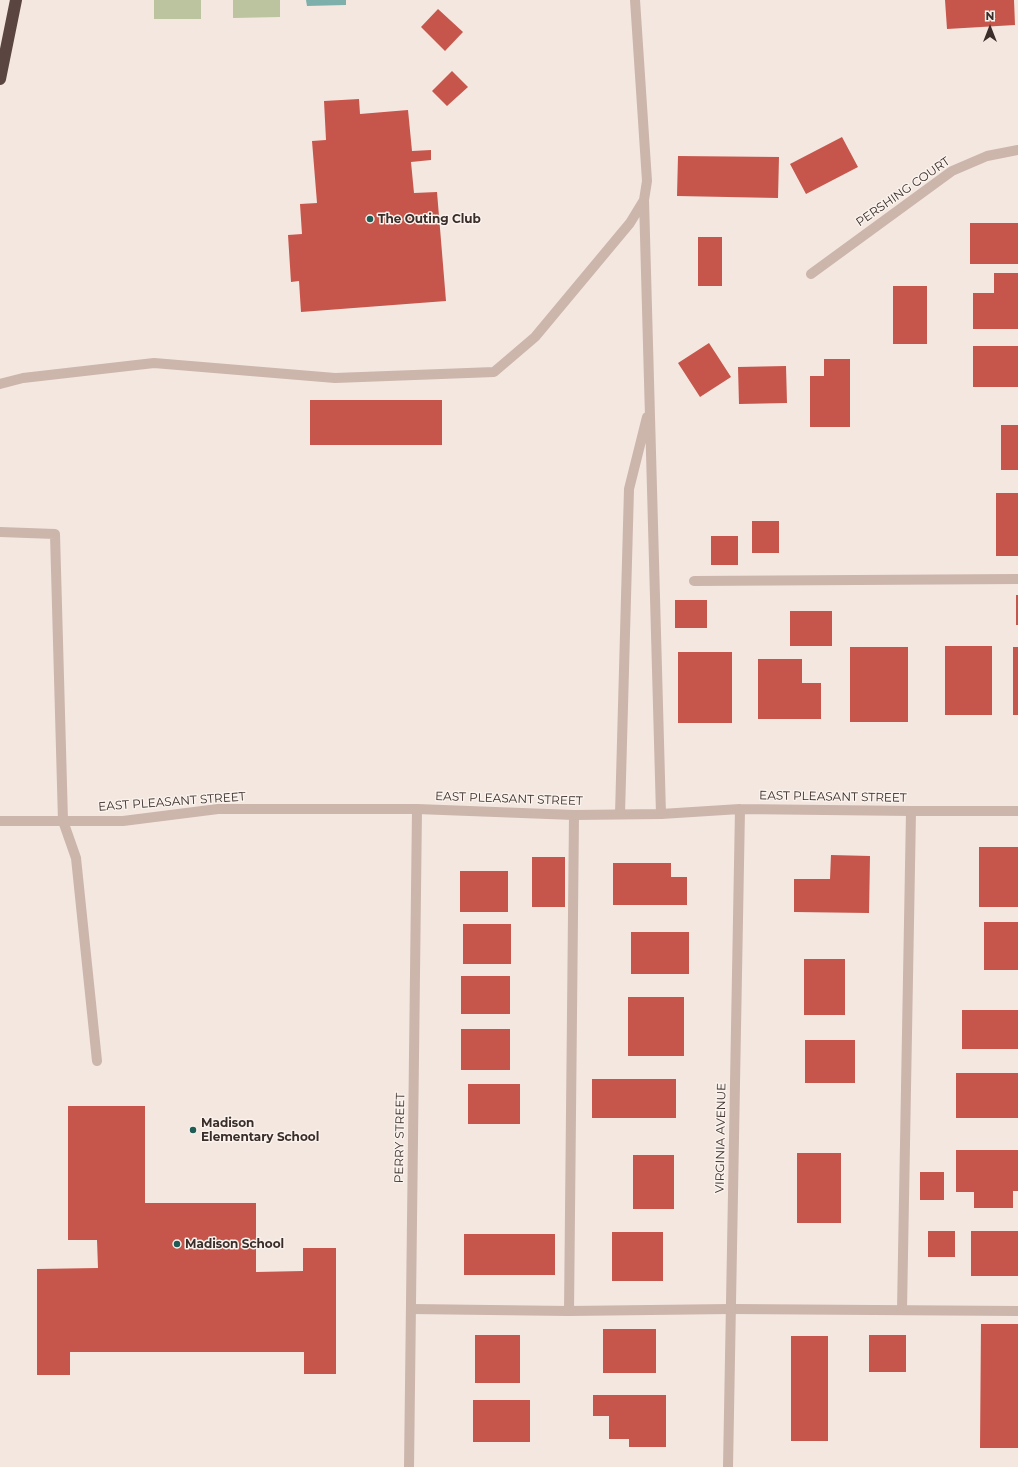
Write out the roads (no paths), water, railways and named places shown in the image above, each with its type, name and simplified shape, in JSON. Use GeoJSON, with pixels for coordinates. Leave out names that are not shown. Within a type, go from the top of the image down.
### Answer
{"type":"FeatureCollection","features":[{"type":"Feature","properties":{"kind":"highway"},"geometry":{"type":"LineString","coordinates":[[0,79],[16,0]]}},
{"type":"Feature","properties":{"kind":"street"},"geometry":{"type":"LineString","coordinates":[[635,0],[646,181],[644,200],[661,814]]}},
{"type":"Feature","properties":{"kind":"street","name":"PERSHING COURT"},"geometry":{"type":"LineString","coordinates":[[811,274],[952,171],[987,156],[1018,150]]}},
{"type":"Feature","properties":{"kind":"street"},"geometry":{"type":"LineString","coordinates":[[0,384],[23,378],[154,363],[335,378],[494,372],[535,337],[630,223],[644,200]]}},
{"type":"Feature","properties":{"kind":"street"},"geometry":{"type":"LineString","coordinates":[[620,814],[629,489],[650,404]]}},
{"type":"Feature","properties":{"kind":"street"},"geometry":{"type":"LineString","coordinates":[[0,532],[55,534],[63,821],[76,858],[97,1062]]}},
{"type":"Feature","properties":{"kind":"street"},"geometry":{"type":"LineString","coordinates":[[694,581],[1018,579]]}},
{"type":"Feature","properties":{"kind":"street","name":"EAST PLEASANT STREET"},"geometry":{"type":"LineString","coordinates":[[0,821],[123,820],[218,809],[417,809],[574,815],[661,814],[740,809],[911,811],[1018,810]]}},
{"type":"Feature","properties":{"kind":"street","name":"PERRY STREET"},"geometry":{"type":"LineString","coordinates":[[409,1467],[417,809]]}},
{"type":"Feature","properties":{"kind":"street","name":"VIRGINIA AVENUE"},"geometry":{"type":"LineString","coordinates":[[728,1467],[740,809]]}},
{"type":"Feature","properties":{"kind":"street"},"geometry":{"type":"LineString","coordinates":[[902,1310],[911,811]]}},
{"type":"Feature","properties":{"kind":"street"},"geometry":{"type":"LineString","coordinates":[[569,1310],[574,815]]}},
{"type":"Feature","properties":{"kind":"street"},"geometry":{"type":"LineString","coordinates":[[411,1309],[1018,1311]]}},
{"type":"Feature","properties":{"kind":"water"},"geometry":{"type":"Polygon","coordinates":[[[306,0],[346,0],[346,5],[307,6],[306,0]]]}},
{"type":"Feature","properties":{"kind":"place","name":"The Outing Club"},"geometry":{"type":"Point","coordinates":[370,219]}},
{"type":"Feature","properties":{"kind":"place","name":"Madison Elementary School"},"geometry":{"type":"Point","coordinates":[193,1130]}},
{"type":"Feature","properties":{"kind":"place","name":"Madison School"},"geometry":{"type":"Point","coordinates":[177,1244]}}]}
